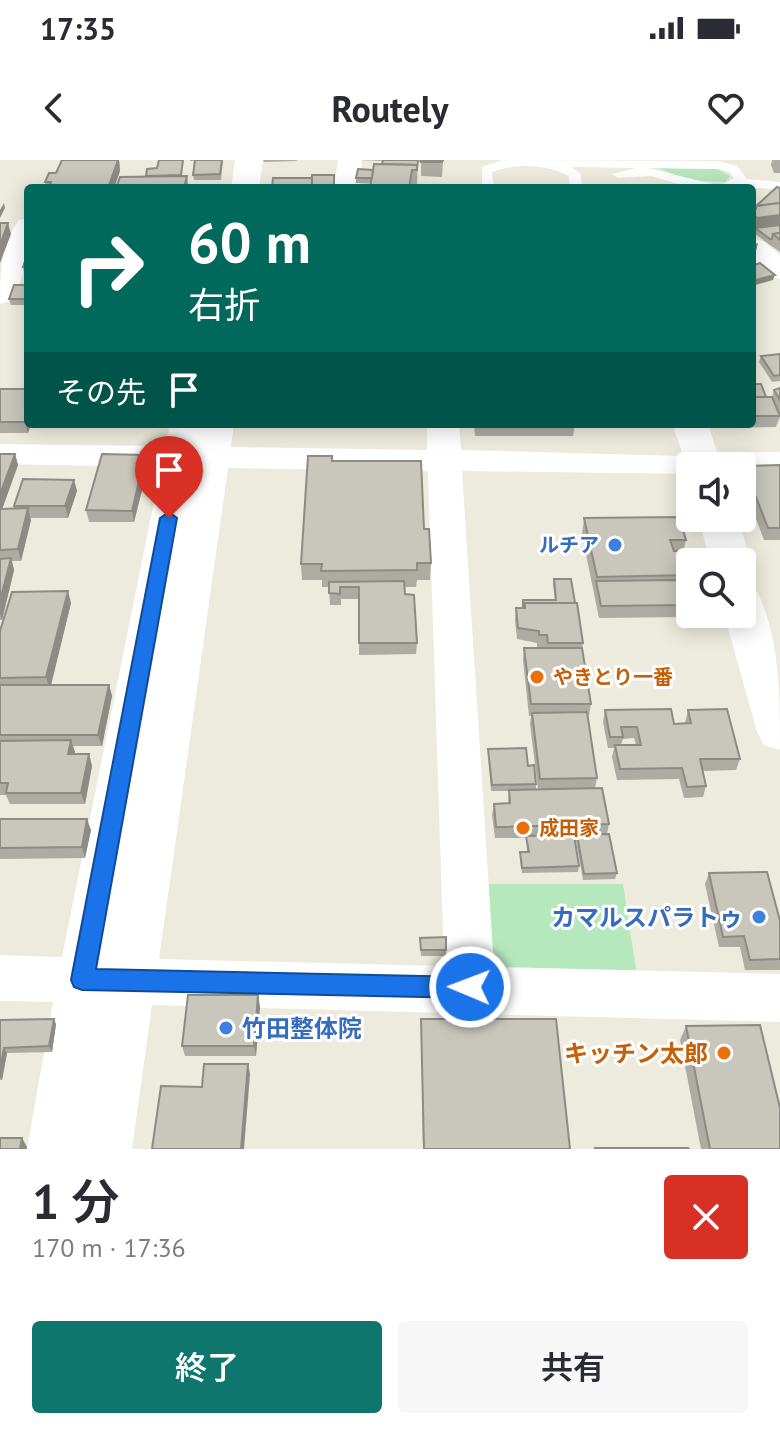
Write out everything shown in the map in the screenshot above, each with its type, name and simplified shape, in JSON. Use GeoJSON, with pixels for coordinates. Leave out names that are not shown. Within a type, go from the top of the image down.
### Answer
{"type":"FeatureCollection","features":[{"type":"Feature","properties":{"kind":"main road"},"geometry":{"type":"LineString","coordinates":[[246,184],[249,160]]}},
{"type":"Feature","properties":{"kind":"main road"},"geometry":{"type":"LineString","coordinates":[[756,250],[780,270]]}},
{"type":"Feature","properties":{"kind":"main road"},"geometry":{"type":"LineString","coordinates":[[691,428],[699,452]]}},
{"type":"Feature","properties":{"kind":"main road"},"geometry":{"type":"LineString","coordinates":[[756,464],[780,464]]}},
{"type":"Feature","properties":{"kind":"main road"},"geometry":{"type":"LineString","coordinates":[[750,628],[780,732]]}},
{"type":"Feature","properties":{"kind":"street"},"geometry":{"type":"LineString","coordinates":[[347,184],[350,160]]}},
{"type":"Feature","properties":{"kind":"street"},"geometry":{"type":"LineString","coordinates":[[0,225],[24,226]]}},
{"type":"Feature","properties":{"kind":"street"},"geometry":{"type":"LineString","coordinates":[[0,295],[24,236]]}},
{"type":"Feature","properties":{"kind":"street"},"geometry":{"type":"LineString","coordinates":[[0,454],[199,440],[444,442],[676,463]]}},
{"type":"Feature","properties":{"kind":"street"},"geometry":{"type":"LineString","coordinates":[[55,1149],[106,980],[199,440]]}},
{"type":"Feature","properties":{"kind":"street"},"geometry":{"type":"LineString","coordinates":[[444,442],[470,987]]}},
{"type":"Feature","properties":{"kind":"street"},"geometry":{"type":"LineString","coordinates":[[0,978],[470,987],[780,998]]}},
{"type":"Feature","properties":{"kind":"street"},"geometry":{"type":"LineString","coordinates":[[104,1149],[106,980]]}},
{"type":"Feature","properties":{"kind":"lane"},"geometry":{"type":"LineString","coordinates":[[552,163],[572,170],[575,184]]}},
{"type":"Feature","properties":{"kind":"lane"},"geometry":{"type":"LineString","coordinates":[[488,184],[486,170],[497,164],[552,163],[718,165],[736,171],[739,182]]}},
{"type":"Feature","properties":{"kind":"lane"},"geometry":{"type":"LineString","coordinates":[[605,166],[618,174],[646,171],[693,184]]}},
{"type":"Feature","properties":{"kind":"lane"},"geometry":{"type":"LineString","coordinates":[[618,174],[622,184]]}},
{"type":"Feature","properties":{"kind":"lane"},"geometry":{"type":"LineString","coordinates":[[733,184],[780,186]]}},
{"type":"Feature","properties":{"kind":"green space"},"geometry":{"type":"Polygon","coordinates":[[[658,168],[717,169],[730,176],[725,182],[688,180],[658,168]]]}},
{"type":"Feature","properties":{"kind":"green space"},"geometry":{"type":"Polygon","coordinates":[[[486,884],[623,884],[637,976],[506,976],[492,962],[486,884]]]}},
{"type":"Feature","properties":{"kind":"building"},"geometry":{"type":"Polygon","coordinates":[[[62,160],[118,160],[109,184],[45,182],[49,173],[56,173],[62,160]]]}},
{"type":"Feature","properties":{"kind":"building"},"geometry":{"type":"Polygon","coordinates":[[[159,160],[183,160],[181,175],[146,176],[147,169],[157,168],[159,160]]]}},
{"type":"Feature","properties":{"kind":"building"},"geometry":{"type":"Polygon","coordinates":[[[195,160],[222,160],[220,174],[193,175],[195,160]]]}},
{"type":"Feature","properties":{"kind":"building"},"geometry":{"type":"Polygon","coordinates":[[[383,160],[418,160],[417,169],[417,165],[382,164],[383,160]]]}},
{"type":"Feature","properties":{"kind":"building"},"geometry":{"type":"Polygon","coordinates":[[[421,160],[443,160],[421,162],[421,160]]]}},
{"type":"Feature","properties":{"kind":"building"},"geometry":{"type":"Polygon","coordinates":[[[374,164],[417,165],[417,170],[412,170],[410,184],[371,184],[374,164]]]}},
{"type":"Feature","properties":{"kind":"building"},"geometry":{"type":"Polygon","coordinates":[[[358,169],[373,170],[372,178],[356,178],[358,169]]]}},
{"type":"Feature","properties":{"kind":"building"},"geometry":{"type":"Polygon","coordinates":[[[312,175],[334,175],[334,184],[311,184],[312,175]]]}},
{"type":"Feature","properties":{"kind":"building"},"geometry":{"type":"Polygon","coordinates":[[[187,176],[185,184],[117,184],[120,177],[187,176]]]}},
{"type":"Feature","properties":{"kind":"building"},"geometry":{"type":"Polygon","coordinates":[[[273,178],[312,178],[312,184],[272,184],[273,178]]]}},
{"type":"Feature","properties":{"kind":"building"},"geometry":{"type":"Polygon","coordinates":[[[777,187],[780,188],[780,203],[756,206],[777,187]]]}},
{"type":"Feature","properties":{"kind":"building"},"geometry":{"type":"Polygon","coordinates":[[[780,203],[780,215],[757,218],[757,206],[780,203]]]}},
{"type":"Feature","properties":{"kind":"building"},"geometry":{"type":"Polygon","coordinates":[[[0,223],[8,223],[0,245],[0,223]]]}},
{"type":"Feature","properties":{"kind":"building"},"geometry":{"type":"Polygon","coordinates":[[[780,225],[780,233],[773,234],[770,239],[756,228],[780,225]]]}},
{"type":"Feature","properties":{"kind":"building"},"geometry":{"type":"Polygon","coordinates":[[[760,263],[775,275],[756,280],[756,264],[760,263]]]}},
{"type":"Feature","properties":{"kind":"building"},"geometry":{"type":"Polygon","coordinates":[[[14,285],[24,285],[24,299],[9,299],[14,285]]]}},
{"type":"Feature","properties":{"kind":"building"},"geometry":{"type":"Polygon","coordinates":[[[780,354],[780,375],[774,376],[761,356],[780,354]]]}},
{"type":"Feature","properties":{"kind":"building"},"geometry":{"type":"Polygon","coordinates":[[[756,384],[761,384],[766,397],[756,397],[756,384]]]}},
{"type":"Feature","properties":{"kind":"building"},"geometry":{"type":"Polygon","coordinates":[[[0,389],[24,389],[24,422],[0,422],[0,389]]]}},
{"type":"Feature","properties":{"kind":"building"},"geometry":{"type":"Polygon","coordinates":[[[756,397],[772,397],[780,416],[756,416],[756,397]]]}},
{"type":"Feature","properties":{"kind":"building"},"geometry":{"type":"Polygon","coordinates":[[[0,454],[15,454],[0,494],[0,454]]]}},
{"type":"Feature","properties":{"kind":"building"},"geometry":{"type":"Polygon","coordinates":[[[102,454],[145,455],[132,511],[86,510],[102,454]]]}},
{"type":"Feature","properties":{"kind":"building"},"geometry":{"type":"Polygon","coordinates":[[[308,456],[332,456],[332,461],[421,461],[424,529],[429,529],[431,563],[417,563],[417,570],[321,571],[322,564],[301,564],[308,456]]]}},
{"type":"Feature","properties":{"kind":"building"},"geometry":{"type":"Polygon","coordinates":[[[780,465],[780,528],[768,528],[756,497],[756,466],[780,465]]]}},
{"type":"Feature","properties":{"kind":"building"},"geometry":{"type":"Polygon","coordinates":[[[23,479],[74,480],[65,506],[14,506],[23,479]]]}},
{"type":"Feature","properties":{"kind":"building"},"geometry":{"type":"Polygon","coordinates":[[[28,508],[18,549],[0,550],[0,509],[28,508]]]}},
{"type":"Feature","properties":{"kind":"building"},"geometry":{"type":"Polygon","coordinates":[[[676,517],[676,532],[684,532],[686,540],[670,540],[676,551],[676,575],[597,577],[584,518],[676,517]]]}},
{"type":"Feature","properties":{"kind":"building"},"geometry":{"type":"Polygon","coordinates":[[[11,558],[0,601],[0,559],[11,558]]]}},
{"type":"Feature","properties":{"kind":"building"},"geometry":{"type":"Polygon","coordinates":[[[554,579],[571,579],[575,603],[525,603],[523,607],[523,600],[556,600],[554,579]]]}},
{"type":"Feature","properties":{"kind":"building"},"geometry":{"type":"Polygon","coordinates":[[[676,580],[676,605],[601,606],[596,581],[676,580]]]}},
{"type":"Feature","properties":{"kind":"building"},"geometry":{"type":"Polygon","coordinates":[[[404,581],[405,594],[414,595],[417,643],[359,643],[359,587],[340,587],[340,594],[329,593],[329,582],[404,581]]]}},
{"type":"Feature","properties":{"kind":"building"},"geometry":{"type":"Polygon","coordinates":[[[68,591],[46,677],[0,678],[0,631],[12,592],[68,591]]]}},
{"type":"Feature","properties":{"kind":"building"},"geometry":{"type":"Polygon","coordinates":[[[525,603],[577,603],[583,643],[548,643],[547,635],[539,635],[539,631],[518,628],[516,608],[525,608],[525,603]]]}},
{"type":"Feature","properties":{"kind":"building"},"geometry":{"type":"Polygon","coordinates":[[[524,648],[582,648],[591,704],[531,704],[524,648]]]}},
{"type":"Feature","properties":{"kind":"building"},"geometry":{"type":"Polygon","coordinates":[[[0,685],[109,685],[98,735],[0,735],[0,685]]]}},
{"type":"Feature","properties":{"kind":"building"},"geometry":{"type":"Polygon","coordinates":[[[671,709],[674,724],[691,723],[688,710],[727,709],[740,759],[700,759],[706,786],[687,787],[682,768],[620,769],[615,745],[641,745],[637,727],[621,727],[623,737],[610,737],[605,710],[671,709]]]}},
{"type":"Feature","properties":{"kind":"building"},"geometry":{"type":"Polygon","coordinates":[[[587,712],[597,778],[540,779],[532,713],[587,712]]]}},
{"type":"Feature","properties":{"kind":"building"},"geometry":{"type":"Polygon","coordinates":[[[71,740],[68,754],[89,754],[81,793],[6,793],[8,783],[0,783],[0,741],[71,740]]]}},
{"type":"Feature","properties":{"kind":"building"},"geometry":{"type":"Polygon","coordinates":[[[526,748],[528,766],[534,765],[536,784],[492,785],[488,749],[526,748]]]}},
{"type":"Feature","properties":{"kind":"building"},"geometry":{"type":"Polygon","coordinates":[[[602,788],[609,824],[496,827],[494,804],[510,803],[509,790],[602,788]]]}},
{"type":"Feature","properties":{"kind":"building"},"geometry":{"type":"Polygon","coordinates":[[[0,819],[87,819],[82,847],[0,848],[0,819]]]}},
{"type":"Feature","properties":{"kind":"building"},"geometry":{"type":"Polygon","coordinates":[[[609,834],[617,873],[584,874],[577,835],[609,834]]]}},
{"type":"Feature","properties":{"kind":"building"},"geometry":{"type":"Polygon","coordinates":[[[574,835],[579,866],[522,868],[520,852],[529,852],[526,836],[574,835]]]}},
{"type":"Feature","properties":{"kind":"building"},"geometry":{"type":"Polygon","coordinates":[[[767,872],[780,921],[780,959],[750,960],[744,936],[723,937],[709,873],[767,872]]]}},
{"type":"Feature","properties":{"kind":"building"},"geometry":{"type":"Polygon","coordinates":[[[446,937],[446,950],[421,950],[420,938],[446,937]]]}},
{"type":"Feature","properties":{"kind":"building"},"geometry":{"type":"Polygon","coordinates":[[[188,995],[258,995],[254,1046],[182,1046],[188,995]]]}},
{"type":"Feature","properties":{"kind":"building"},"geometry":{"type":"Polygon","coordinates":[[[54,1019],[49,1046],[4,1048],[0,1068],[0,1020],[54,1019]]]}},
{"type":"Feature","properties":{"kind":"building"},"geometry":{"type":"Polygon","coordinates":[[[421,1019],[556,1019],[570,1149],[424,1149],[421,1019]]]}},
{"type":"Feature","properties":{"kind":"building"},"geometry":{"type":"Polygon","coordinates":[[[760,1025],[780,1108],[780,1149],[710,1149],[686,1026],[760,1025]]]}},
{"type":"Feature","properties":{"kind":"building"},"geometry":{"type":"Polygon","coordinates":[[[204,1064],[248,1064],[241,1149],[152,1149],[161,1086],[202,1087],[204,1064]]]}},
{"type":"Feature","properties":{"kind":"building"},"geometry":{"type":"Polygon","coordinates":[[[0,1138],[22,1138],[20,1149],[0,1149],[0,1138]]]}},
{"type":"Feature","properties":{"kind":"building"},"geometry":{"type":"Polygon","coordinates":[[[688,1148],[689,1149],[595,1149],[688,1148]]]}},
{"type":"Feature","properties":{"kind":"place","name":"ルチア"},"geometry":{"type":"Point","coordinates":[615,545]}},
{"type":"Feature","properties":{"kind":"place","name":"やきとり一番"},"geometry":{"type":"Point","coordinates":[537,677]}},
{"type":"Feature","properties":{"kind":"place","name":"成田家"},"geometry":{"type":"Point","coordinates":[523,828]}},
{"type":"Feature","properties":{"kind":"place","name":"カマルスパラトゥ"},"geometry":{"type":"Point","coordinates":[759,917]}},
{"type":"Feature","properties":{"kind":"place","name":"竹田整体院"},"geometry":{"type":"Point","coordinates":[226,1028]}},
{"type":"Feature","properties":{"kind":"place","name":"キッチン太郎"},"geometry":{"type":"Point","coordinates":[724,1053]}},
{"type":"Feature","properties":{"kind":"route"},"geometry":{"type":"LineString","coordinates":[[169,518],[82,980],[470,987]]}}]}
